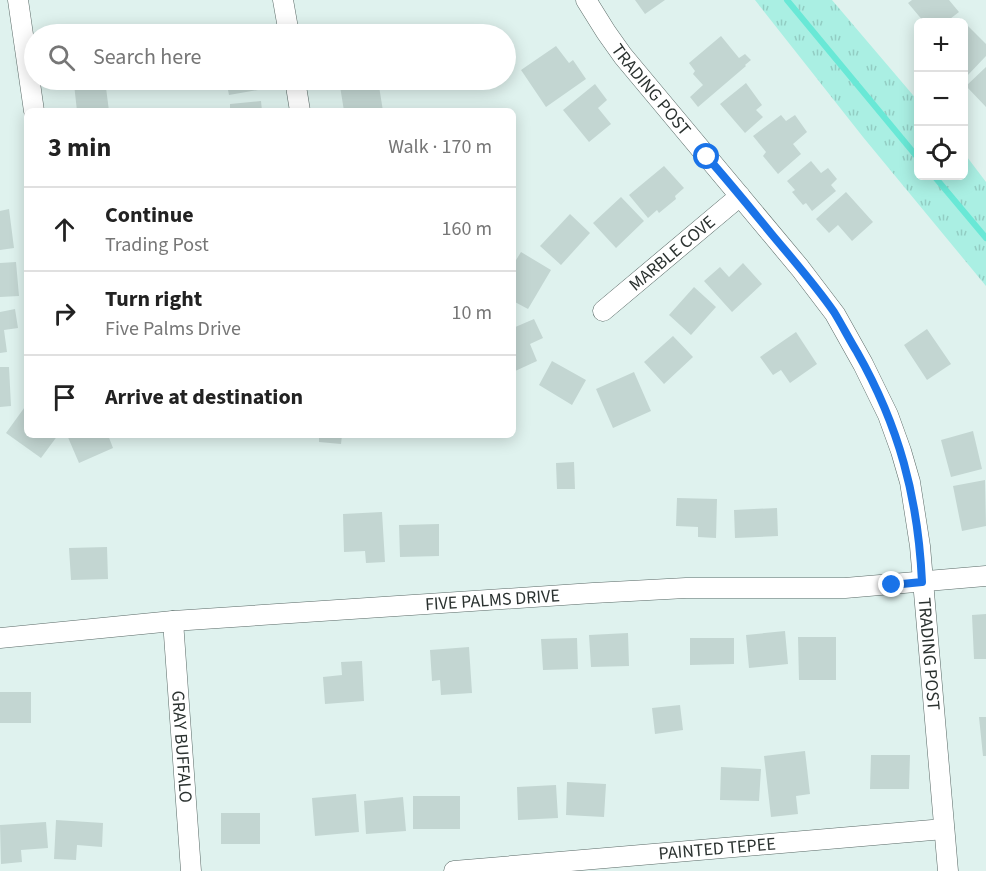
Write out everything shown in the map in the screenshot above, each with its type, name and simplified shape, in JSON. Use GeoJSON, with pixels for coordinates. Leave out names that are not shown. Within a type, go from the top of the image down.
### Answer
{"type":"FeatureCollection","features":[{"type":"Feature","properties":{"kind":"street"},"geometry":{"type":"LineString","coordinates":[[18,0],[24,42]]}},
{"type":"Feature","properties":{"kind":"street"},"geometry":{"type":"LineString","coordinates":[[284,0],[287,24]]}},
{"type":"Feature","properties":{"kind":"street","name":"TRADING POST"},"geometry":{"type":"LineString","coordinates":[[586,0],[623,56],[800,268],[835,314],[888,416],[910,482],[920,546],[948,871]]}},
{"type":"Feature","properties":{"kind":"street"},"geometry":{"type":"LineString","coordinates":[[31,90],[34,108]]}},
{"type":"Feature","properties":{"kind":"street"},"geometry":{"type":"LineString","coordinates":[[297,90],[300,108]]}},
{"type":"Feature","properties":{"kind":"street","name":"MARBLE COVE"},"geometry":{"type":"LineString","coordinates":[[603,310],[740,196]]}},
{"type":"Feature","properties":{"kind":"street","name":"FIVE PALMS DRIVE"},"geometry":{"type":"LineString","coordinates":[[0,638],[173,621],[593,592],[686,588],[844,588],[986,576]]}},
{"type":"Feature","properties":{"kind":"street","name":"GRAY BUFFALO"},"geometry":{"type":"LineString","coordinates":[[173,621],[190,871]]}},
{"type":"Feature","properties":{"kind":"street","name":"PAINTED TEPEE"},"geometry":{"type":"LineString","coordinates":[[454,871],[944,829]]}},
{"type":"Feature","properties":{"kind":"green space"},"geometry":{"type":"Polygon","coordinates":[[[755,0],[832,0],[914,96],[914,180],[968,180],[968,158],[986,182],[986,286],[863,137],[755,0]]]}},
{"type":"Feature","properties":{"kind":"building"},"geometry":{"type":"Polygon","coordinates":[[[635,0],[665,0],[645,14],[635,0]]]}},
{"type":"Feature","properties":{"kind":"building"},"geometry":{"type":"Polygon","coordinates":[[[912,0],[949,0],[959,12],[951,18],[921,18],[908,3],[912,0]]]}},
{"type":"Feature","properties":{"kind":"building"},"geometry":{"type":"Polygon","coordinates":[[[968,26],[986,44],[986,56],[968,75],[968,26]]]}},
{"type":"Feature","properties":{"kind":"building"},"geometry":{"type":"Polygon","coordinates":[[[721,36],[739,58],[745,54],[751,60],[698,107],[690,97],[703,85],[693,74],[695,71],[689,63],[721,36]]]}},
{"type":"Feature","properties":{"kind":"building"},"geometry":{"type":"Polygon","coordinates":[[[556,46],[569,63],[573,60],[586,79],[546,107],[521,70],[556,46]]]}},
{"type":"Feature","properties":{"kind":"building"},"geometry":{"type":"Polygon","coordinates":[[[986,67],[986,107],[968,88],[968,84],[986,67]]]}},
{"type":"Feature","properties":{"kind":"building"},"geometry":{"type":"Polygon","coordinates":[[[746,83],[762,105],[756,110],[763,117],[745,133],[720,104],[746,83]]]}},
{"type":"Feature","properties":{"kind":"building"},"geometry":{"type":"Polygon","coordinates":[[[595,84],[607,100],[598,108],[611,124],[589,142],[563,110],[595,84]]]}},
{"type":"Feature","properties":{"kind":"building"},"geometry":{"type":"Polygon","coordinates":[[[75,90],[106,90],[109,108],[77,108],[75,90]]]}},
{"type":"Feature","properties":{"kind":"building"},"geometry":{"type":"Polygon","coordinates":[[[228,90],[258,90],[229,95],[228,90]]]}},
{"type":"Feature","properties":{"kind":"building"},"geometry":{"type":"Polygon","coordinates":[[[341,90],[380,90],[383,108],[344,108],[341,90]]]}},
{"type":"Feature","properties":{"kind":"building"},"geometry":{"type":"Polygon","coordinates":[[[261,101],[262,108],[230,108],[230,104],[261,101]]]}},
{"type":"Feature","properties":{"kind":"building"},"geometry":{"type":"Polygon","coordinates":[[[781,115],[786,121],[795,115],[807,132],[793,144],[801,154],[778,174],[763,156],[766,152],[753,136],[781,115]]]}},
{"type":"Feature","properties":{"kind":"building"},"geometry":{"type":"Polygon","coordinates":[[[811,161],[821,173],[828,168],[837,179],[831,185],[836,191],[812,211],[806,203],[803,205],[792,192],[795,190],[787,181],[811,161]]]}},
{"type":"Feature","properties":{"kind":"building"},"geometry":{"type":"Polygon","coordinates":[[[664,166],[684,188],[675,196],[676,199],[659,213],[657,210],[648,218],[629,195],[664,166]]]}},
{"type":"Feature","properties":{"kind":"building"},"geometry":{"type":"Polygon","coordinates":[[[846,192],[873,222],[852,241],[838,225],[829,233],[816,219],[846,192]]]}},
{"type":"Feature","properties":{"kind":"building"},"geometry":{"type":"Polygon","coordinates":[[[621,197],[644,221],[616,248],[593,223],[621,197]]]}},
{"type":"Feature","properties":{"kind":"building"},"geometry":{"type":"Polygon","coordinates":[[[9,209],[14,248],[0,250],[0,211],[9,209]]]}},
{"type":"Feature","properties":{"kind":"building"},"geometry":{"type":"Polygon","coordinates":[[[570,214],[590,233],[561,265],[540,246],[570,214]]]}},
{"type":"Feature","properties":{"kind":"building"},"geometry":{"type":"Polygon","coordinates":[[[521,252],[551,270],[528,309],[516,303],[516,260],[521,252]]]}},
{"type":"Feature","properties":{"kind":"building"},"geometry":{"type":"Polygon","coordinates":[[[16,262],[19,296],[0,297],[0,263],[16,262]]]}},
{"type":"Feature","properties":{"kind":"building"},"geometry":{"type":"Polygon","coordinates":[[[743,263],[762,284],[732,312],[704,281],[720,267],[729,277],[743,263]]]}},
{"type":"Feature","properties":{"kind":"building"},"geometry":{"type":"Polygon","coordinates":[[[694,287],[716,307],[691,335],[669,315],[694,287]]]}},
{"type":"Feature","properties":{"kind":"building"},"geometry":{"type":"Polygon","coordinates":[[[15,309],[18,328],[4,330],[7,352],[0,353],[0,312],[15,309]]]}},
{"type":"Feature","properties":{"kind":"building"},"geometry":{"type":"Polygon","coordinates":[[[534,319],[543,338],[530,344],[537,361],[516,371],[516,327],[534,319]]]}},
{"type":"Feature","properties":{"kind":"building"},"geometry":{"type":"Polygon","coordinates":[[[927,329],[951,364],[927,380],[904,345],[927,329]]]}},
{"type":"Feature","properties":{"kind":"building"},"geometry":{"type":"Polygon","coordinates":[[[796,332],[817,364],[790,383],[781,370],[773,375],[760,357],[796,332]]]}},
{"type":"Feature","properties":{"kind":"building"},"geometry":{"type":"Polygon","coordinates":[[[673,336],[693,357],[664,384],[644,362],[673,336]]]}},
{"type":"Feature","properties":{"kind":"building"},"geometry":{"type":"Polygon","coordinates":[[[552,361],[586,380],[572,405],[539,385],[552,361]]]}},
{"type":"Feature","properties":{"kind":"building"},"geometry":{"type":"Polygon","coordinates":[[[0,367],[9,367],[11,406],[0,407],[0,367]]]}},
{"type":"Feature","properties":{"kind":"building"},"geometry":{"type":"Polygon","coordinates":[[[634,372],[651,411],[613,428],[596,389],[634,372]]]}},
{"type":"Feature","properties":{"kind":"building"},"geometry":{"type":"Polygon","coordinates":[[[24,408],[24,438],[56,438],[41,458],[6,433],[24,408]]]}},
{"type":"Feature","properties":{"kind":"building"},"geometry":{"type":"Polygon","coordinates":[[[973,431],[982,469],[951,477],[941,440],[973,431]]]}},
{"type":"Feature","properties":{"kind":"building"},"geometry":{"type":"Polygon","coordinates":[[[68,438],[109,438],[113,448],[79,463],[68,438]]]}},
{"type":"Feature","properties":{"kind":"building"},"geometry":{"type":"Polygon","coordinates":[[[319,438],[342,438],[341,444],[319,442],[319,438]]]}},
{"type":"Feature","properties":{"kind":"building"},"geometry":{"type":"Polygon","coordinates":[[[574,462],[575,489],[557,489],[556,463],[574,462]]]}},
{"type":"Feature","properties":{"kind":"building"},"geometry":{"type":"Polygon","coordinates":[[[985,480],[986,526],[962,531],[953,486],[985,480]]]}},
{"type":"Feature","properties":{"kind":"building"},"geometry":{"type":"Polygon","coordinates":[[[677,498],[717,499],[716,538],[698,537],[698,527],[676,526],[677,498]]]}},
{"type":"Feature","properties":{"kind":"building"},"geometry":{"type":"Polygon","coordinates":[[[777,508],[778,536],[735,538],[734,510],[777,508]]]}},
{"type":"Feature","properties":{"kind":"building"},"geometry":{"type":"Polygon","coordinates":[[[382,512],[385,562],[366,563],[365,551],[344,552],[343,514],[382,512]]]}},
{"type":"Feature","properties":{"kind":"building"},"geometry":{"type":"Polygon","coordinates":[[[439,524],[439,556],[400,557],[399,525],[439,524]]]}},
{"type":"Feature","properties":{"kind":"building"},"geometry":{"type":"Polygon","coordinates":[[[107,547],[108,579],[71,580],[69,548],[107,547]]]}},
{"type":"Feature","properties":{"kind":"building"},"geometry":{"type":"Polygon","coordinates":[[[986,614],[986,659],[974,659],[972,615],[986,614]]]}},
{"type":"Feature","properties":{"kind":"building"},"geometry":{"type":"Polygon","coordinates":[[[785,631],[788,664],[749,668],[746,635],[785,631]]]}},
{"type":"Feature","properties":{"kind":"building"},"geometry":{"type":"Polygon","coordinates":[[[628,633],[629,666],[591,667],[589,635],[628,633]]]}},
{"type":"Feature","properties":{"kind":"building"},"geometry":{"type":"Polygon","coordinates":[[[798,637],[836,637],[836,680],[799,680],[798,637]]]}},
{"type":"Feature","properties":{"kind":"building"},"geometry":{"type":"Polygon","coordinates":[[[577,638],[578,669],[543,670],[541,639],[577,638]]]}},
{"type":"Feature","properties":{"kind":"building"},"geometry":{"type":"Polygon","coordinates":[[[690,638],[734,638],[734,664],[690,665],[690,638]]]}},
{"type":"Feature","properties":{"kind":"building"},"geometry":{"type":"Polygon","coordinates":[[[469,647],[472,693],[441,695],[440,680],[432,681],[430,650],[469,647]]]}},
{"type":"Feature","properties":{"kind":"building"},"geometry":{"type":"Polygon","coordinates":[[[362,661],[364,701],[325,704],[323,677],[342,675],[341,662],[362,661]]]}},
{"type":"Feature","properties":{"kind":"building"},"geometry":{"type":"Polygon","coordinates":[[[0,692],[31,692],[31,723],[0,723],[0,692]]]}},
{"type":"Feature","properties":{"kind":"building"},"geometry":{"type":"Polygon","coordinates":[[[680,705],[683,730],[655,734],[652,708],[680,705]]]}},
{"type":"Feature","properties":{"kind":"building"},"geometry":{"type":"Polygon","coordinates":[[[979,717],[986,717],[986,756],[983,756],[979,717]]]}},
{"type":"Feature","properties":{"kind":"building"},"geometry":{"type":"Polygon","coordinates":[[[805,751],[810,794],[796,796],[798,814],[771,817],[764,756],[805,751]]]}},
{"type":"Feature","properties":{"kind":"building"},"geometry":{"type":"Polygon","coordinates":[[[871,755],[910,755],[909,789],[870,789],[871,755]]]}},
{"type":"Feature","properties":{"kind":"building"},"geometry":{"type":"Polygon","coordinates":[[[721,767],[761,769],[759,801],[720,800],[721,767]]]}},
{"type":"Feature","properties":{"kind":"building"},"geometry":{"type":"Polygon","coordinates":[[[567,782],[606,784],[604,817],[566,815],[567,782]]]}},
{"type":"Feature","properties":{"kind":"building"},"geometry":{"type":"Polygon","coordinates":[[[556,785],[558,818],[518,820],[517,787],[556,785]]]}},
{"type":"Feature","properties":{"kind":"building"},"geometry":{"type":"Polygon","coordinates":[[[356,794],[359,832],[315,836],[312,798],[356,794]]]}},
{"type":"Feature","properties":{"kind":"building"},"geometry":{"type":"Polygon","coordinates":[[[413,796],[460,796],[460,829],[413,829],[413,796]]]}},
{"type":"Feature","properties":{"kind":"building"},"geometry":{"type":"Polygon","coordinates":[[[403,797],[406,831],[366,834],[364,801],[403,797]]]}},
{"type":"Feature","properties":{"kind":"building"},"geometry":{"type":"Polygon","coordinates":[[[221,813],[260,813],[260,844],[221,844],[221,813]]]}},
{"type":"Feature","properties":{"kind":"building"},"geometry":{"type":"Polygon","coordinates":[[[56,820],[103,823],[102,847],[77,845],[76,860],[54,859],[56,820]]]}},
{"type":"Feature","properties":{"kind":"building"},"geometry":{"type":"Polygon","coordinates":[[[46,822],[48,848],[21,850],[22,862],[1,864],[0,825],[46,822]]]}},
{"type":"Feature","properties":{"kind":"waterway"},"geometry":{"type":"LineString","coordinates":[[787,0],[914,153]]}},
{"type":"Feature","properties":{"kind":"waterway"},"geometry":{"type":"LineString","coordinates":[[937,180],[986,238]]}},
{"type":"Feature","properties":{"kind":"route"},"geometry":{"type":"LineString","coordinates":[[707,157],[800,268],[835,314],[888,416],[910,482],[920,546],[922,582],[892,585]]}}]}
